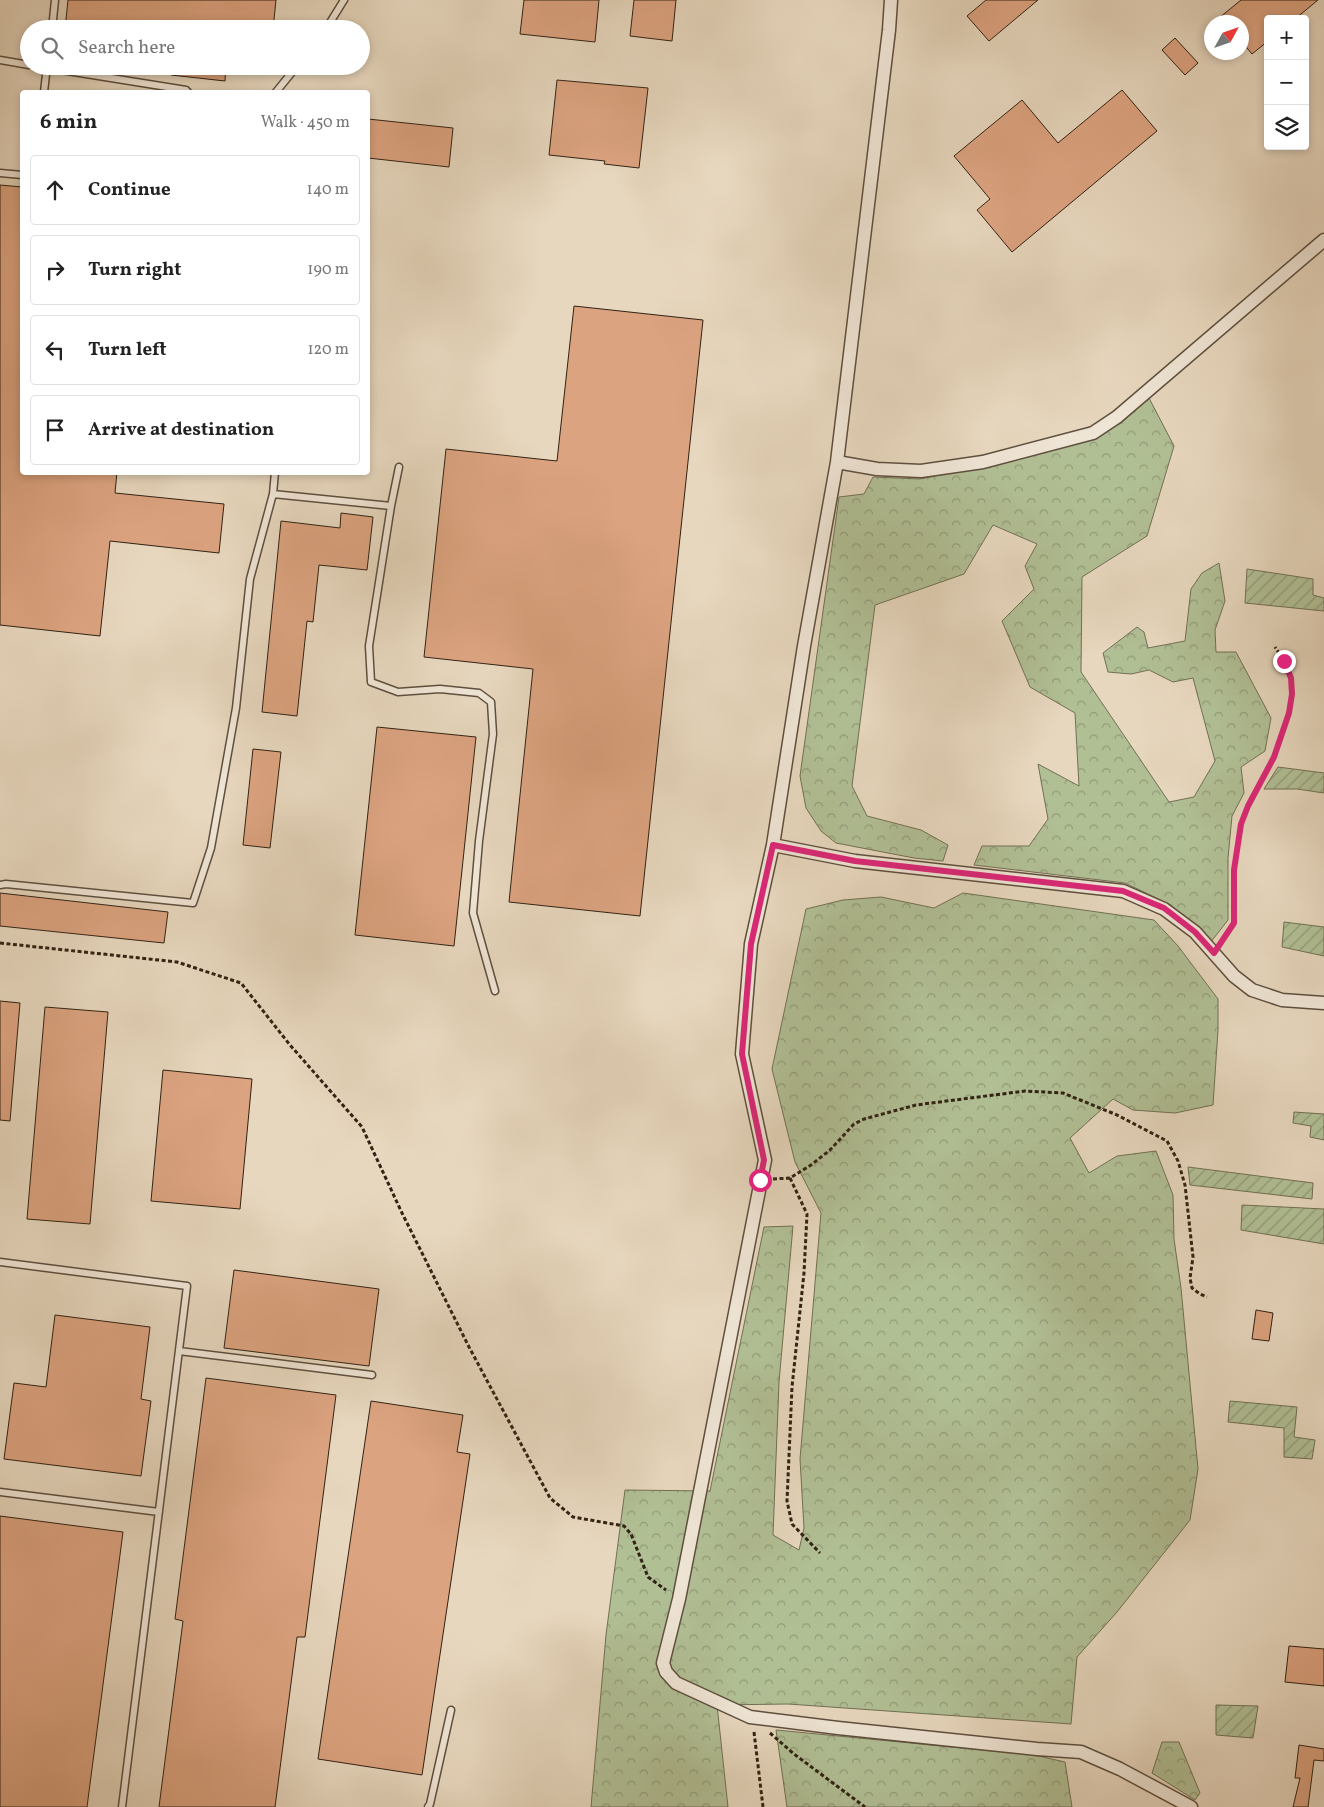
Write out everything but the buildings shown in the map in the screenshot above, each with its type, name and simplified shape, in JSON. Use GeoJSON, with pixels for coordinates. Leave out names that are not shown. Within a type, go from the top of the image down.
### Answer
{"type":"FeatureCollection","features":[{"type":"Feature","properties":{"kind":"street"},"geometry":{"type":"LineString","coordinates":[[891,0],[837,462],[804,646],[773,845],[751,944],[742,1054],[764,1160],[679,1599],[663,1663],[666,1672],[676,1683],[750,1717],[838,1728],[1081,1752],[1120,1768],[1191,1807]]}},
{"type":"Feature","properties":{"kind":"street"},"geometry":{"type":"LineString","coordinates":[[837,462],[877,469],[921,471],[983,462],[1092,433],[1117,417],[1324,240]]}},
{"type":"Feature","properties":{"kind":"street"},"geometry":{"type":"LineString","coordinates":[[773,845],[855,861],[1123,891],[1164,908],[1195,932],[1234,976],[1252,990],[1282,1000],[1324,1003]]}},
{"type":"Feature","properties":{"kind":"lane"},"geometry":{"type":"LineString","coordinates":[[53,20],[55,0]]}},
{"type":"Feature","properties":{"kind":"lane"},"geometry":{"type":"LineString","coordinates":[[332,20],[344,0]]}},
{"type":"Feature","properties":{"kind":"lane"},"geometry":{"type":"LineString","coordinates":[[0,60],[20,63]]}},
{"type":"Feature","properties":{"kind":"lane"},"geometry":{"type":"LineString","coordinates":[[44,90],[46,75]]}},
{"type":"Feature","properties":{"kind":"lane"},"geometry":{"type":"LineString","coordinates":[[95,75],[186,90]]}},
{"type":"Feature","properties":{"kind":"lane"},"geometry":{"type":"LineString","coordinates":[[278,90],[290,75]]}},
{"type":"Feature","properties":{"kind":"lane"},"geometry":{"type":"LineString","coordinates":[[0,173],[20,175]]}},
{"type":"Feature","properties":{"kind":"lane"},"geometry":{"type":"LineString","coordinates":[[399,467],[391,506],[370,646],[371,682],[398,692],[440,690],[479,693],[491,702],[493,734],[479,840],[473,913],[495,991]]}},
{"type":"Feature","properties":{"kind":"lane"},"geometry":{"type":"LineString","coordinates":[[0,885],[6,884],[193,903],[211,848],[236,708],[250,579],[272,494],[275,475]]}},
{"type":"Feature","properties":{"kind":"lane"},"geometry":{"type":"LineString","coordinates":[[272,494],[391,506]]}},
{"type":"Feature","properties":{"kind":"lane"},"geometry":{"type":"LineString","coordinates":[[0,1262],[187,1286],[122,1807]]}},
{"type":"Feature","properties":{"kind":"lane"},"geometry":{"type":"LineString","coordinates":[[179,1351],[372,1375]]}},
{"type":"Feature","properties":{"kind":"lane"},"geometry":{"type":"LineString","coordinates":[[0,1492],[159,1512]]}},
{"type":"Feature","properties":{"kind":"lane"},"geometry":{"type":"LineString","coordinates":[[428,1807],[451,1710]]}},
{"type":"Feature","properties":{"kind":"path"},"geometry":{"type":"LineString","coordinates":[[1214,953],[1234,923],[1234,870],[1241,824],[1248,806],[1274,757],[1289,713],[1292,694],[1291,678],[1284,661],[1275,647]]}},
{"type":"Feature","properties":{"kind":"path"},"geometry":{"type":"LineString","coordinates":[[0,943],[177,962],[241,983],[290,1045],[362,1126],[402,1213],[469,1347],[550,1498],[574,1517],[624,1526],[630,1534],[648,1577],[679,1599]]}},
{"type":"Feature","properties":{"kind":"path"},"geometry":{"type":"LineString","coordinates":[[760,1180],[790,1178],[830,1150],[846,1132],[864,1119],[916,1105],[1025,1091],[1064,1093],[1117,1116],[1167,1141],[1178,1161],[1185,1186],[1193,1257],[1190,1278],[1192,1288],[1207,1297]]}},
{"type":"Feature","properties":{"kind":"path"},"geometry":{"type":"LineString","coordinates":[[790,1178],[807,1214],[804,1273],[792,1387],[787,1501],[792,1524],[820,1553]]}},
{"type":"Feature","properties":{"kind":"path"},"geometry":{"type":"LineString","coordinates":[[750,1717],[756,1738],[764,1807]]}},
{"type":"Feature","properties":{"kind":"path"},"geometry":{"type":"LineString","coordinates":[[750,1717],[794,1754],[865,1807]]}},
{"type":"Feature","properties":{"kind":"green space"},"geometry":{"type":"Polygon","coordinates":[[[1149,398],[1174,446],[1147,536],[1082,577],[1081,672],[1169,802],[1194,797],[1215,761],[1193,678],[1173,682],[1149,670],[1131,674],[1108,672],[1103,653],[1137,627],[1144,632],[1148,648],[1185,641],[1191,589],[1202,573],[1219,563],[1225,601],[1215,630],[1216,652],[1236,652],[1271,718],[1265,751],[1241,767],[1244,793],[1232,816],[1228,858],[1228,920],[1210,943],[1171,905],[1125,883],[974,865],[982,846],[1029,846],[1048,819],[1038,764],[1079,786],[1075,713],[1030,687],[1002,621],[1034,589],[1025,566],[1037,544],[993,525],[964,574],[875,605],[852,786],[867,816],[921,830],[948,845],[943,861],[914,858],[836,843],[821,831],[806,808],[800,776],[839,497],[864,494],[873,477],[920,479],[990,465],[1091,438],[1121,423],[1149,398]]]}},
{"type":"Feature","properties":{"kind":"green space"},"geometry":{"type":"Polygon","coordinates":[[[1247,569],[1313,579],[1313,595],[1324,598],[1324,611],[1245,603],[1247,569]]]}},
{"type":"Feature","properties":{"kind":"green space"},"geometry":{"type":"Polygon","coordinates":[[[1278,767],[1324,773],[1324,793],[1297,789],[1264,789],[1278,767]]]}},
{"type":"Feature","properties":{"kind":"green space"},"geometry":{"type":"Polygon","coordinates":[[[963,893],[1154,920],[1178,946],[1218,999],[1213,1105],[1175,1113],[1133,1110],[1113,1099],[1070,1138],[1089,1173],[1117,1156],[1156,1151],[1173,1195],[1174,1239],[1181,1288],[1198,1469],[1190,1520],[1117,1612],[1077,1657],[1071,1724],[788,1704],[717,1705],[728,1807],[591,1807],[606,1635],[625,1490],[710,1491],[764,1227],[793,1226],[779,1382],[773,1535],[799,1550],[804,1528],[800,1459],[821,1213],[795,1162],[772,1069],[806,909],[843,900],[881,897],[934,908],[963,893]]]}},
{"type":"Feature","properties":{"kind":"green space"},"geometry":{"type":"Polygon","coordinates":[[[1284,922],[1324,927],[1324,956],[1282,947],[1284,922]]]}},
{"type":"Feature","properties":{"kind":"green space"},"geometry":{"type":"Polygon","coordinates":[[[1294,1112],[1324,1114],[1324,1140],[1310,1137],[1311,1126],[1293,1123],[1294,1112]]]}},
{"type":"Feature","properties":{"kind":"green space"},"geometry":{"type":"Polygon","coordinates":[[[1188,1167],[1313,1183],[1312,1199],[1190,1185],[1188,1167]]]}},
{"type":"Feature","properties":{"kind":"green space"},"geometry":{"type":"Polygon","coordinates":[[[1242,1205],[1324,1209],[1324,1244],[1241,1230],[1242,1205]]]}},
{"type":"Feature","properties":{"kind":"green space"},"geometry":{"type":"Polygon","coordinates":[[[1230,1401],[1297,1407],[1294,1437],[1315,1440],[1312,1459],[1284,1457],[1284,1428],[1228,1422],[1230,1401]]]}},
{"type":"Feature","properties":{"kind":"green space"},"geometry":{"type":"Polygon","coordinates":[[[1216,1705],[1258,1706],[1253,1738],[1216,1735],[1216,1705]]]}},
{"type":"Feature","properties":{"kind":"green space"},"geometry":{"type":"Polygon","coordinates":[[[776,1730],[1034,1755],[1065,1762],[1072,1807],[787,1807],[776,1730]]]}},
{"type":"Feature","properties":{"kind":"green space"},"geometry":{"type":"Polygon","coordinates":[[[1162,1742],[1179,1742],[1200,1793],[1195,1800],[1152,1773],[1162,1742]]]}},
{"type":"Feature","properties":{"kind":"route"},"geometry":{"type":"LineString","coordinates":[[760,1180],[764,1160],[742,1054],[751,944],[773,845],[855,861],[1123,891],[1164,908],[1195,932],[1214,953],[1234,923],[1234,870],[1241,824],[1248,806],[1274,757],[1289,713],[1292,694],[1291,678],[1284,661]]}}]}
